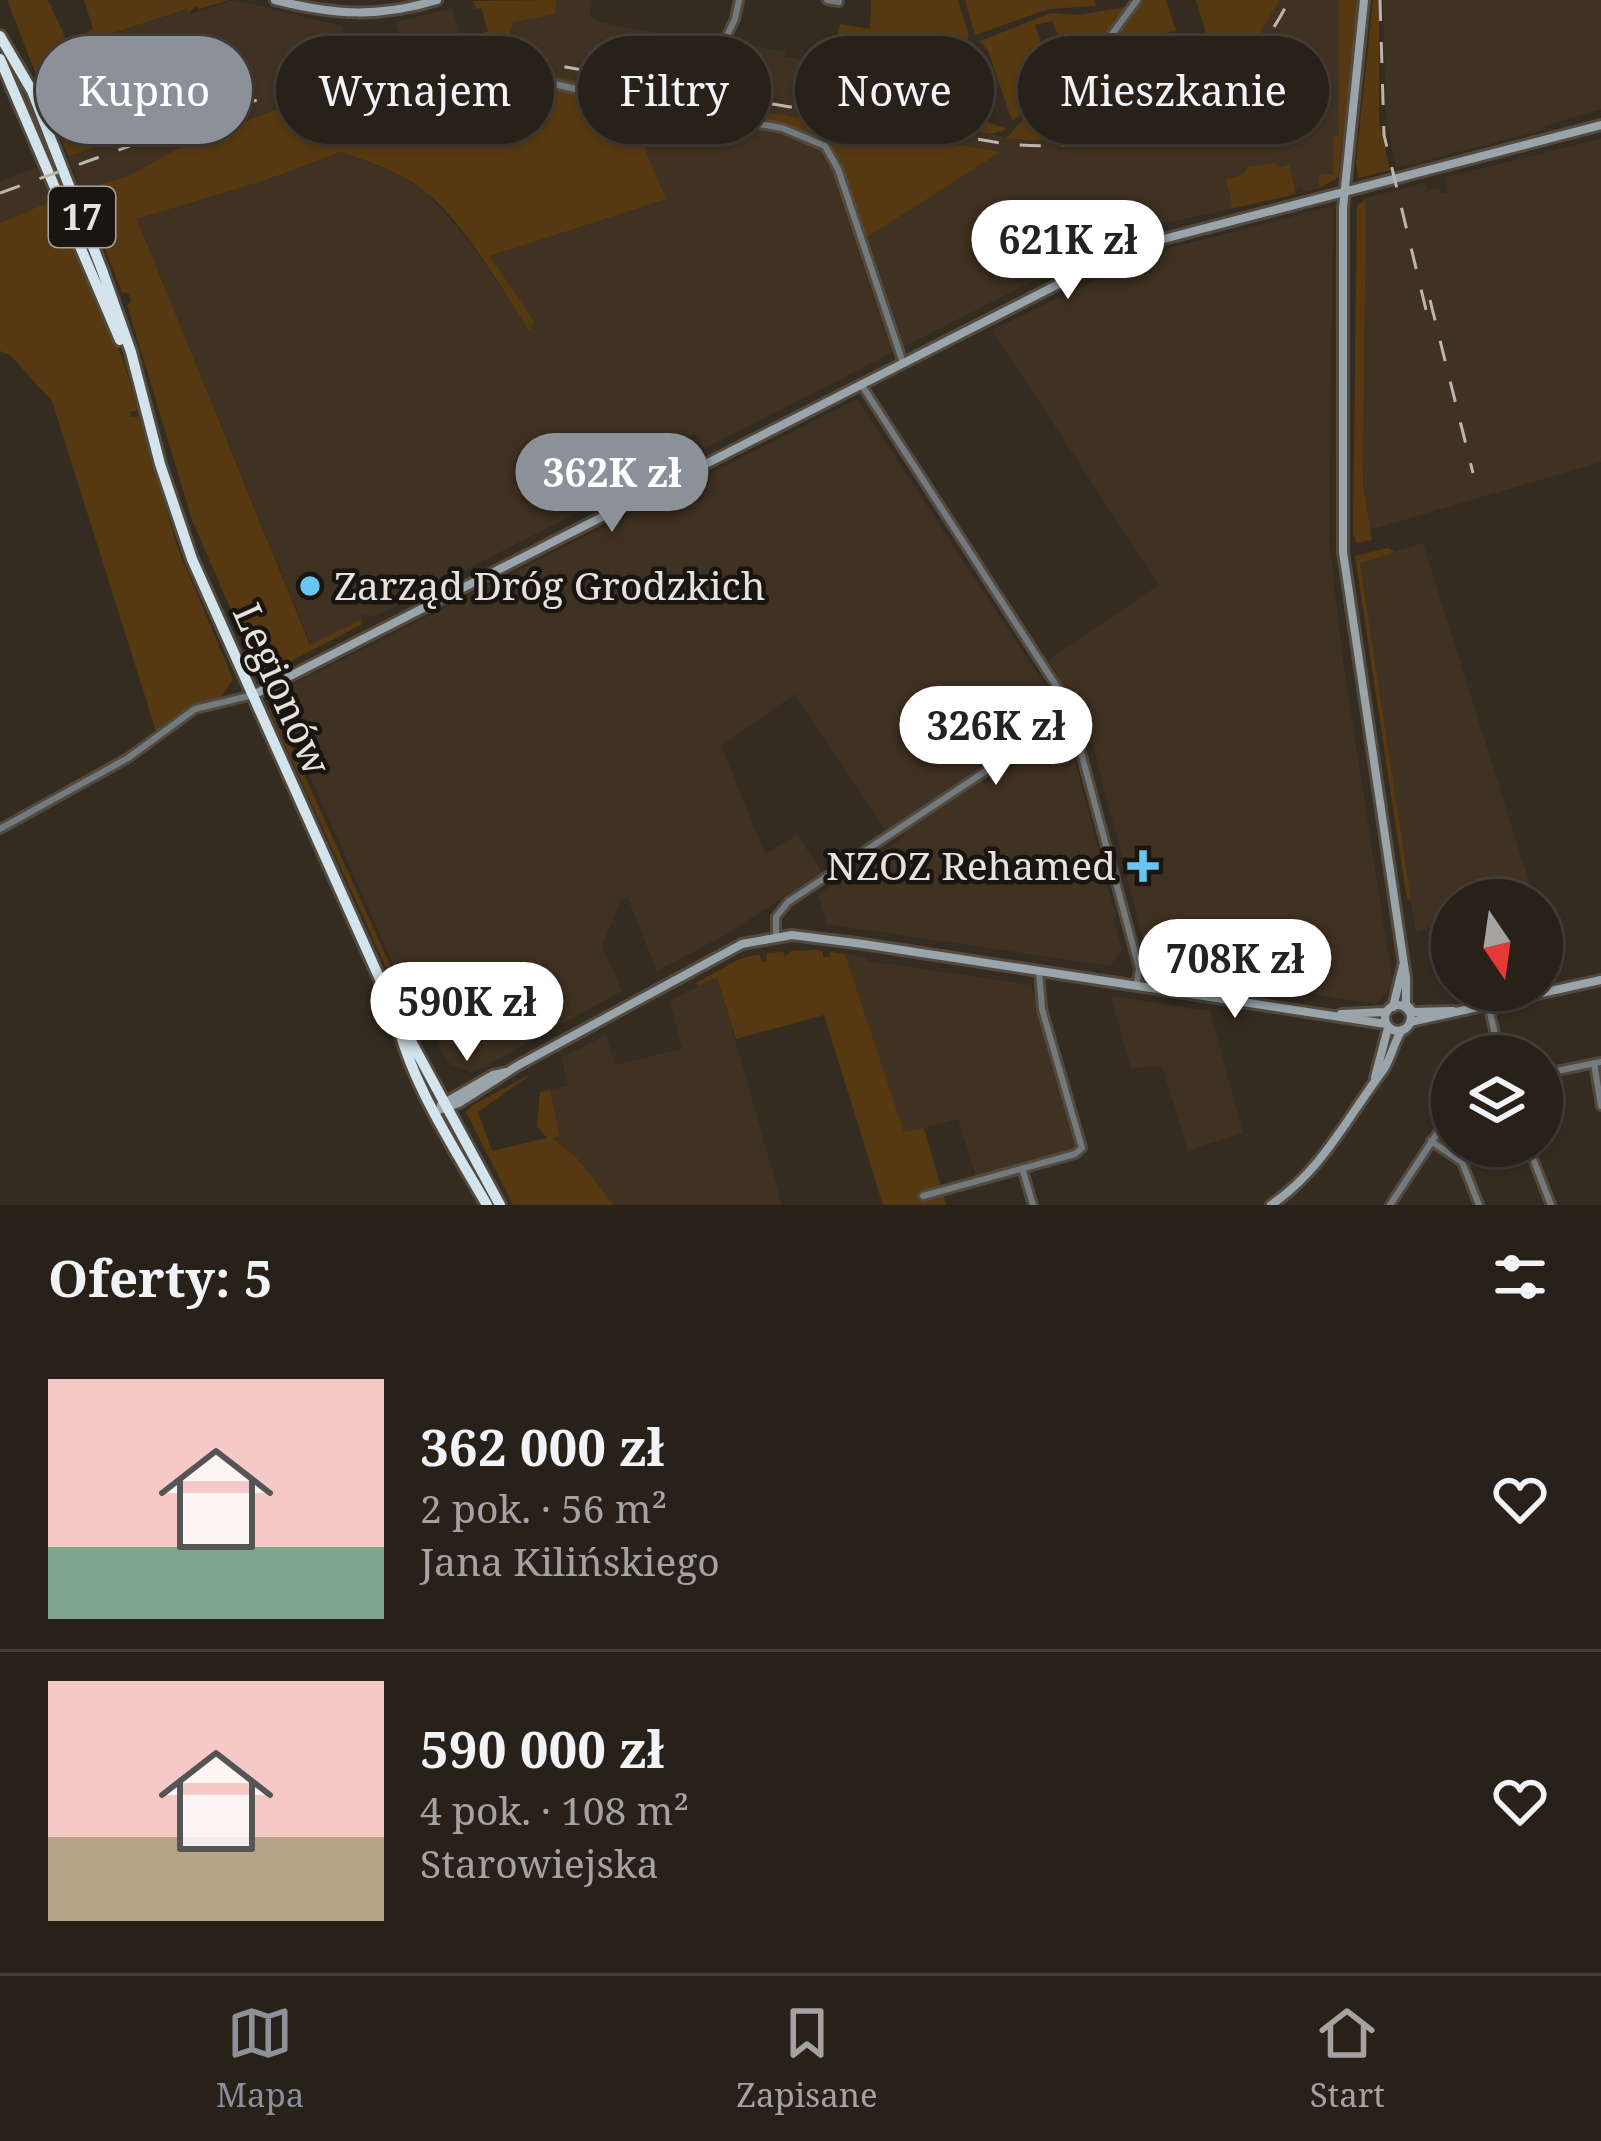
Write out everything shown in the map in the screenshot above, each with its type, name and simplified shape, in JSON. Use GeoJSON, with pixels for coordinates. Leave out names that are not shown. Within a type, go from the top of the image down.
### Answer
{"type":"FeatureCollection","features":[{"type":"Feature","properties":{"kind":"highway","name":"Legionów"},"geometry":{"type":"LineString","coordinates":[[0,36],[28,84],[128,344],[187,549],[395,1013],[500,1205]]}},
{"type":"Feature","properties":{"kind":"highway","name":"Legionów"},"geometry":{"type":"LineString","coordinates":[[0,59],[137,382]]}},
{"type":"Feature","properties":{"kind":"highway","name":"Legionów"},"geometry":{"type":"LineString","coordinates":[[395,1013],[400,1038],[434,1112],[487,1205]]}},
{"type":"Feature","properties":{"kind":"street"},"geometry":{"type":"LineString","coordinates":[[275,0],[360,15],[437,0]]}},
{"type":"Feature","properties":{"kind":"street"},"geometry":{"type":"LineString","coordinates":[[727,36],[739,0]]}},
{"type":"Feature","properties":{"kind":"street"},"geometry":{"type":"LineString","coordinates":[[827,0],[839,2]]}},
{"type":"Feature","properties":{"kind":"street"},"geometry":{"type":"LineString","coordinates":[[1111,36],[1137,0]]}},
{"type":"Feature","properties":{"kind":"street"},"geometry":{"type":"LineString","coordinates":[[1271,1205],[1319,1164],[1407,1021],[1403,965],[1342,551],[1344,192],[1364,0]]}},
{"type":"Feature","properties":{"kind":"street"},"geometry":{"type":"LineString","coordinates":[[554,84],[608,98],[770,125],[825,146],[836,165],[903,363]]}},
{"type":"Feature","properties":{"kind":"street"},"geometry":{"type":"LineString","coordinates":[[0,829],[128,758],[195,709],[253,695],[1142,243],[1601,125]]}},
{"type":"Feature","properties":{"kind":"street"},"geometry":{"type":"LineString","coordinates":[[861,384],[1072,714],[1138,968],[1137,985]]}},
{"type":"Feature","properties":{"kind":"street"},"geometry":{"type":"LineString","coordinates":[[776,935],[776,916],[795,897],[1072,714]]}},
{"type":"Feature","properties":{"kind":"street"},"geometry":{"type":"LineString","coordinates":[[434,1112],[494,1075],[742,944],[776,935],[1339,1014],[1387,1026],[1454,1011]]}},
{"type":"Feature","properties":{"kind":"street"},"geometry":{"type":"LineString","coordinates":[[1376,1077],[1403,965]]}},
{"type":"Feature","properties":{"kind":"street"},"geometry":{"type":"LineString","coordinates":[[923,1196],[1075,1154],[1082,1142],[1042,1009],[1039,970]]}},
{"type":"Feature","properties":{"kind":"street"},"geometry":{"type":"LineString","coordinates":[[1563,988],[1601,980]]}},
{"type":"Feature","properties":{"kind":"street"},"geometry":{"type":"LineString","coordinates":[[1339,1014],[1371,1015],[1390,1009]]}},
{"type":"Feature","properties":{"kind":"street"},"geometry":{"type":"LineString","coordinates":[[1390,1009],[1407,1021]]}},
{"type":"Feature","properties":{"kind":"street"},"geometry":{"type":"LineString","coordinates":[[1563,1070],[1598,1062],[1601,1106]]}},
{"type":"Feature","properties":{"kind":"street"},"geometry":{"type":"LineString","coordinates":[[1390,1205],[1431,1141]]}},
{"type":"Feature","properties":{"kind":"street"},"geometry":{"type":"LineString","coordinates":[[1464,1167],[1479,1205]]}},
{"type":"Feature","properties":{"kind":"street"},"geometry":{"type":"LineString","coordinates":[[1536,1167],[1551,1205]]}},
{"type":"Feature","properties":{"kind":"street"},"geometry":{"type":"LineString","coordinates":[[1023,1171],[1033,1205]]}},
{"type":"Feature","properties":{"kind":"shaded area"},"geometry":{"type":"Polygon","coordinates":[[[7,0],[48,0],[65,36],[36,36],[36,74],[7,0]]]}},
{"type":"Feature","properties":{"kind":"shaded area"},"geometry":{"type":"Polygon","coordinates":[[[84,0],[229,0],[103,36],[82,36],[93,29],[84,0]]]}},
{"type":"Feature","properties":{"kind":"shaded area"},"geometry":{"type":"Polygon","coordinates":[[[234,0],[342,26],[341,36],[276,36],[276,110],[252,119],[252,36],[102,36],[188,9],[191,14],[234,0]]]}},
{"type":"Feature","properties":{"kind":"shaded area"},"geometry":{"type":"Polygon","coordinates":[[[557,0],[592,0],[590,15],[598,22],[673,36],[578,36],[578,80],[554,76],[554,36],[510,36],[513,22],[554,14],[557,0]]]}},
{"type":"Feature","properties":{"kind":"shaded area"},"geometry":{"type":"Polygon","coordinates":[[[557,0],[555,14],[513,22],[510,36],[474,36],[488,31],[481,8],[476,9],[473,1],[557,0]]]}},
{"type":"Feature","properties":{"kind":"shaded area"},"geometry":{"type":"Polygon","coordinates":[[[871,0],[958,0],[969,36],[838,36],[840,24],[870,29],[871,0]]]}},
{"type":"Feature","properties":{"kind":"shaded area"},"geometry":{"type":"Polygon","coordinates":[[[965,0],[1094,0],[1096,6],[1049,9],[975,35],[965,0]]]}},
{"type":"Feature","properties":{"kind":"shaded area"},"geometry":{"type":"Polygon","coordinates":[[[1141,0],[1166,0],[1176,31],[1113,36],[1141,0]]]}},
{"type":"Feature","properties":{"kind":"shaded area"},"geometry":{"type":"Polygon","coordinates":[[[1196,0],[1280,0],[1258,36],[1207,36],[1196,0]]]}},
{"type":"Feature","properties":{"kind":"shaded area"},"geometry":{"type":"Polygon","coordinates":[[[1280,0],[1339,0],[1339,166],[1320,188],[1304,192],[1302,187],[1230,209],[1121,232],[704,449],[694,434],[681,439],[689,455],[376,616],[362,615],[311,645],[137,219],[341,152],[398,174],[427,193],[470,242],[530,331],[534,321],[490,256],[665,199],[642,144],[771,144],[771,132],[795,138],[795,144],[814,144],[828,156],[858,241],[998,152],[951,144],[994,144],[994,135],[1018,140],[1018,144],[1329,144],[1329,36],[1258,36],[1280,0]]]}},
{"type":"Feature","properties":{"kind":"shaded area"},"geometry":{"type":"Polygon","coordinates":[[[1339,0],[1358,0],[1357,23],[1338,177],[1320,188],[1318,175],[1333,174],[1333,136],[1339,136],[1339,0]]]}},
{"type":"Feature","properties":{"kind":"shaded area"},"geometry":{"type":"Polygon","coordinates":[[[1373,0],[1379,6],[1379,121],[1390,170],[1359,178],[1356,163],[1373,0]]]}},
{"type":"Feature","properties":{"kind":"shaded area"},"geometry":{"type":"Polygon","coordinates":[[[1383,0],[1601,0],[1601,109],[1544,126],[1545,130],[1396,168],[1386,118],[1383,0]]]}},
{"type":"Feature","properties":{"kind":"shaded area"},"geometry":{"type":"Polygon","coordinates":[[[1125,7],[1106,36],[1058,36],[1053,21],[1035,25],[1039,36],[1018,36],[1018,117],[1012,121],[994,68],[993,36],[1051,13],[1078,15],[1125,7]]]}},
{"type":"Feature","properties":{"kind":"shaded area"},"geometry":{"type":"Polygon","coordinates":[[[452,8],[460,34],[400,36],[397,22],[452,8]]]}},
{"type":"Feature","properties":{"kind":"shaded area"},"geometry":{"type":"Polygon","coordinates":[[[771,49],[795,59],[795,117],[771,113],[771,49]]]}},
{"type":"Feature","properties":{"kind":"shaded area"},"geometry":{"type":"Polygon","coordinates":[[[554,76],[578,80],[578,144],[643,144],[666,199],[490,256],[534,321],[530,332],[483,259],[427,193],[407,179],[341,152],[137,219],[310,645],[362,619],[361,625],[268,673],[258,672],[192,520],[127,305],[129,294],[122,292],[82,190],[131,175],[186,144],[252,144],[252,119],[276,110],[276,144],[554,144],[554,76]]]}},
{"type":"Feature","properties":{"kind":"shaded area"},"geometry":{"type":"Polygon","coordinates":[[[771,113],[795,117],[795,129],[771,122],[771,113]]]}},
{"type":"Feature","properties":{"kind":"shaded area"},"geometry":{"type":"Polygon","coordinates":[[[1601,139],[1601,462],[1369,530],[1363,486],[1366,198],[1426,183],[1428,191],[1439,188],[1441,194],[1448,192],[1445,177],[1601,139]]]}},
{"type":"Feature","properties":{"kind":"shaded area"},"geometry":{"type":"Polygon","coordinates":[[[63,144],[97,144],[98,146],[68,156],[63,144]]]}},
{"type":"Feature","properties":{"kind":"shaded area"},"geometry":{"type":"Polygon","coordinates":[[[83,144],[186,144],[131,175],[82,190],[68,156],[83,149],[83,144]]]}},
{"type":"Feature","properties":{"kind":"shaded area"},"geometry":{"type":"Polygon","coordinates":[[[826,144],[953,144],[1000,152],[864,239],[826,144]]]}},
{"type":"Feature","properties":{"kind":"shaded area"},"geometry":{"type":"Polygon","coordinates":[[[1276,163],[1277,168],[1289,165],[1296,194],[1230,209],[1226,179],[1243,175],[1248,167],[1276,163]]]}},
{"type":"Feature","properties":{"kind":"shaded area"},"geometry":{"type":"Polygon","coordinates":[[[40,166],[54,200],[0,223],[0,181],[40,166]]]}},
{"type":"Feature","properties":{"kind":"shaded area"},"geometry":{"type":"Polygon","coordinates":[[[1366,198],[1363,486],[1372,540],[1357,543],[1353,534],[1357,206],[1366,198]]]}},
{"type":"Feature","properties":{"kind":"shaded area"},"geometry":{"type":"Polygon","coordinates":[[[54,200],[124,362],[138,410],[130,412],[131,417],[139,416],[178,549],[233,679],[220,699],[196,705],[156,731],[52,401],[10,355],[0,351],[0,223],[54,200]]]}},
{"type":"Feature","properties":{"kind":"shaded area"},"geometry":{"type":"Polygon","coordinates":[[[1329,207],[1333,210],[1329,542],[1393,985],[1376,1004],[1151,970],[1090,733],[1048,660],[1159,585],[992,330],[1154,252],[1329,207]]]}},
{"type":"Feature","properties":{"kind":"shaded area"},"geometry":{"type":"Polygon","coordinates":[[[857,399],[1063,713],[885,830],[795,694],[721,746],[765,854],[797,835],[822,872],[727,934],[657,971],[627,896],[602,946],[622,991],[473,1073],[450,1065],[400,980],[274,694],[857,399]]]}},
{"type":"Feature","properties":{"kind":"shaded area"},"geometry":{"type":"Polygon","coordinates":[[[1423,543],[1528,879],[1431,879],[1431,928],[1416,932],[1360,562],[1423,543]]]}},
{"type":"Feature","properties":{"kind":"shaded area"},"geometry":{"type":"Polygon","coordinates":[[[1388,548],[1395,552],[1360,563],[1411,899],[1407,900],[1355,556],[1388,548]]]}},
{"type":"Feature","properties":{"kind":"shaded area"},"geometry":{"type":"Polygon","coordinates":[[[270,699],[420,1031],[411,1022],[269,710],[270,699]]]}},
{"type":"Feature","properties":{"kind":"shaded area"},"geometry":{"type":"Polygon","coordinates":[[[1067,731],[1116,917],[1122,950],[1110,966],[827,924],[818,895],[904,837],[902,829],[981,777],[985,784],[1067,731]]]}},
{"type":"Feature","properties":{"kind":"shaded area"},"geometry":{"type":"Polygon","coordinates":[[[791,951],[823,951],[823,957],[830,957],[830,952],[845,954],[904,1132],[924,1128],[946,1205],[883,1205],[824,1015],[736,1039],[717,977],[696,983],[740,959],[759,954],[762,962],[767,961],[766,953],[784,952],[785,957],[791,951]]]}},
{"type":"Feature","properties":{"kind":"shaded area"},"geometry":{"type":"Polygon","coordinates":[[[845,954],[1031,985],[1078,1145],[980,1179],[958,1119],[904,1133],[845,954]]]}},
{"type":"Feature","properties":{"kind":"shaded area"},"geometry":{"type":"Polygon","coordinates":[[[717,976],[782,1205],[614,1205],[577,1158],[552,1137],[560,1135],[550,1090],[568,1086],[562,1058],[606,1035],[615,1065],[682,1049],[670,1001],[717,976]]]}},
{"type":"Feature","properties":{"kind":"shaded area"},"geometry":{"type":"Polygon","coordinates":[[[1111,996],[1210,1011],[1243,1133],[1188,1150],[1162,1066],[1131,1068],[1111,996]]]}},
{"type":"Feature","properties":{"kind":"shaded area"},"geometry":{"type":"Polygon","coordinates":[[[533,1073],[478,1112],[492,1151],[547,1138],[537,1126],[540,1092],[550,1090],[560,1136],[553,1138],[577,1158],[614,1205],[513,1205],[466,1112],[533,1073]]]}},
{"type":"Feature","properties":{"kind":"railway"},"geometry":{"type":"LineString","coordinates":[[0,193],[334,72],[421,56],[554,65],[1000,143],[1086,142],[1168,118],[1205,97],[1266,38],[1289,0]]}},
{"type":"Feature","properties":{"kind":"railway"},"geometry":{"type":"LineString","coordinates":[[1380,0],[1384,135],[1427,314]]}},
{"type":"Feature","properties":{"kind":"railway"},"geometry":{"type":"LineString","coordinates":[[1430,300],[1473,473]]}},
{"type":"Feature","properties":{"kind":"place","name":"Zarząd Dróg Grodzkich"},"geometry":{"type":"Point","coordinates":[310,586]}},
{"type":"Feature","properties":{"kind":"place","name":"NZOZ Rehamed"},"geometry":{"type":"Point","coordinates":[1143,866]}}]}
